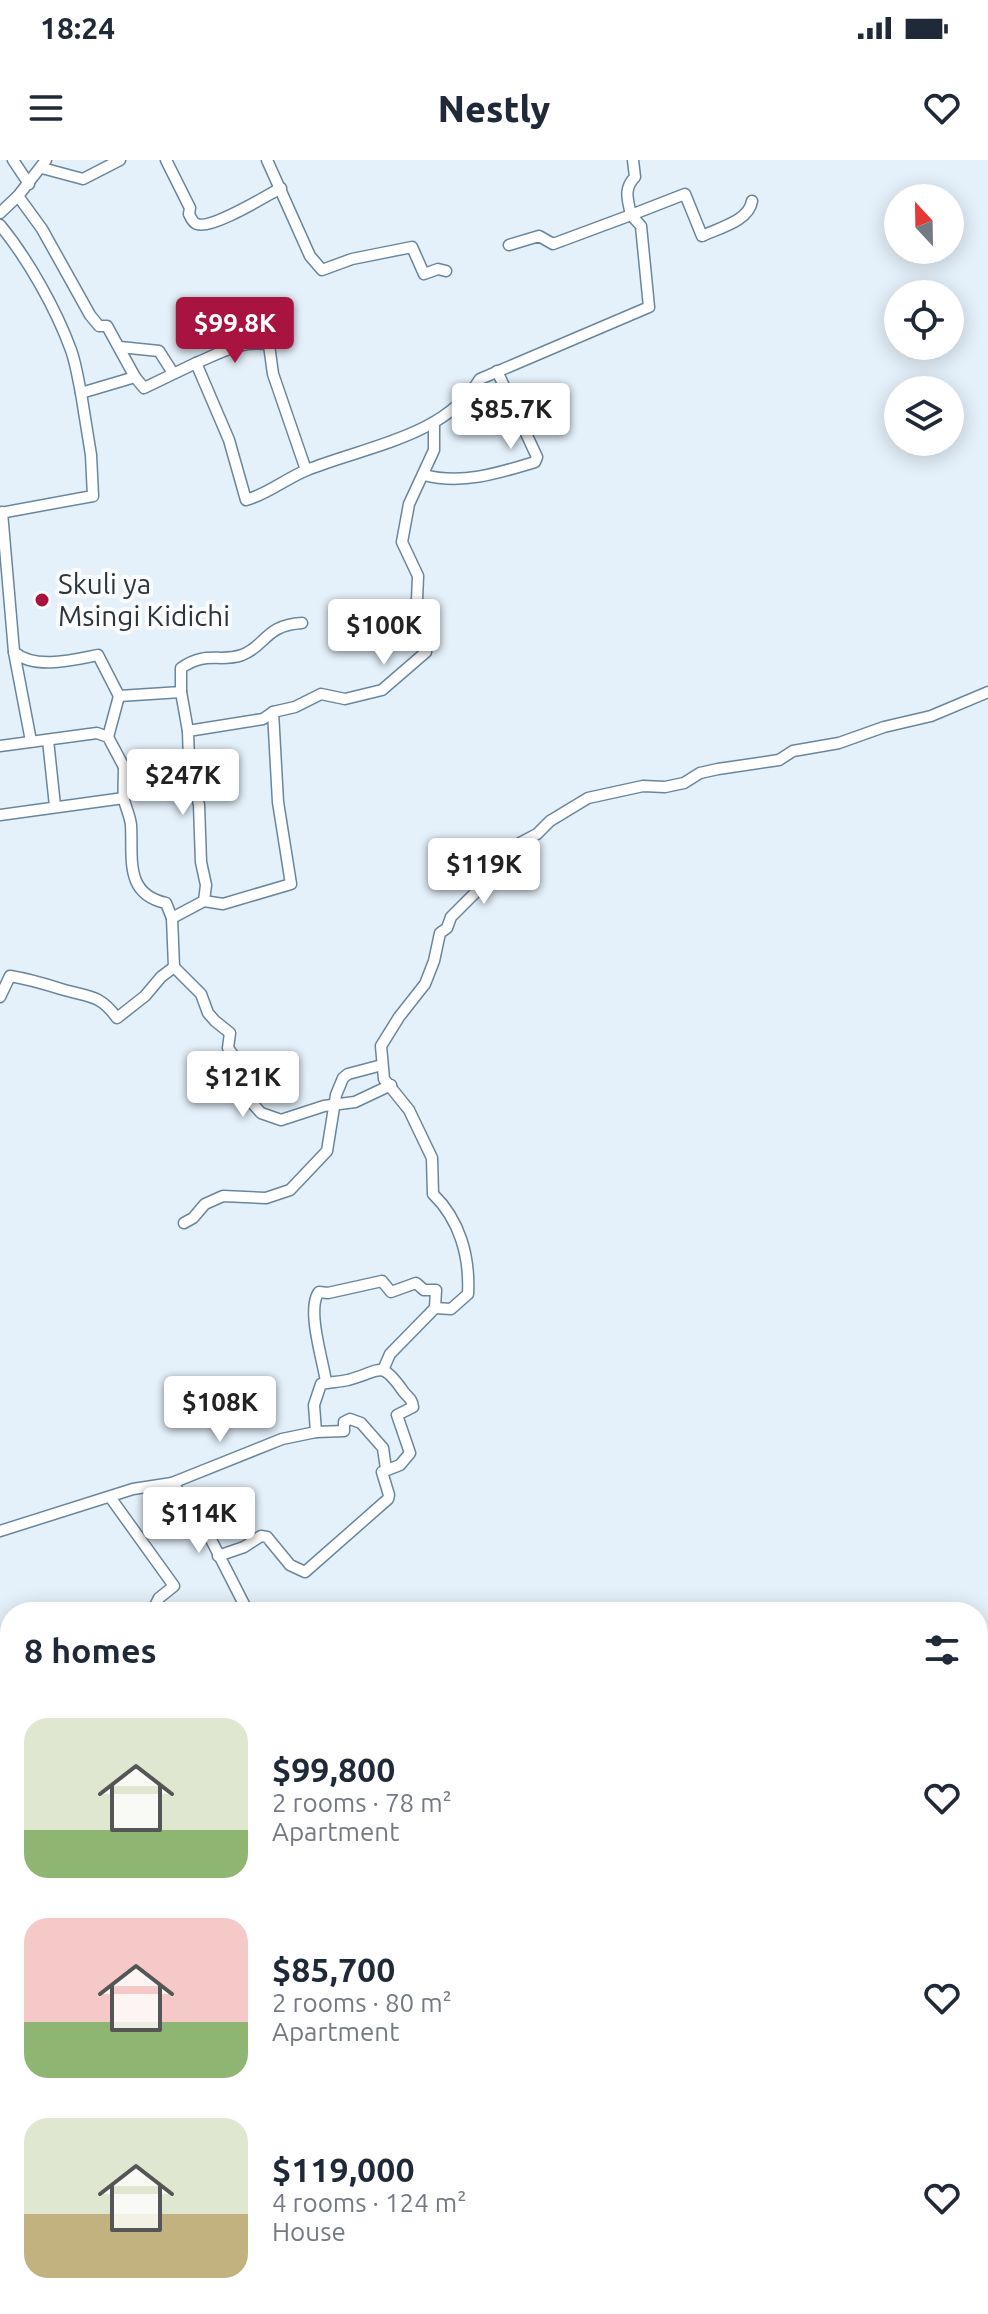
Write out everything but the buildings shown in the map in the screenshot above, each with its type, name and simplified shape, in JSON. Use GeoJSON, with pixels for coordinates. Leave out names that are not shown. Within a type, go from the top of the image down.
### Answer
{"type":"FeatureCollection","features":[{"type":"Feature","properties":{"kind":"street"},"geometry":{"type":"LineString","coordinates":[[13,160],[29,184]]}},
{"type":"Feature","properties":{"kind":"street"},"geometry":{"type":"LineString","coordinates":[[0,213],[44,164],[83,179],[120,160]]}},
{"type":"Feature","properties":{"kind":"street"},"geometry":{"type":"LineString","coordinates":[[166,160],[190,208],[189,214],[194,223],[200,225],[217,222],[281,188]]}},
{"type":"Feature","properties":{"kind":"street"},"geometry":{"type":"LineString","coordinates":[[267,160],[310,256],[322,270],[352,259],[412,247],[424,274],[438,269],[446,271]]}},
{"type":"Feature","properties":{"kind":"street"},"geometry":{"type":"LineString","coordinates":[[196,363],[229,440],[246,500],[262,495],[306,470],[434,424],[455,405],[467,399],[480,379],[649,307],[641,226],[631,215],[626,192],[635,177],[633,160]]}},
{"type":"Feature","properties":{"kind":"street"},"geometry":{"type":"LineString","coordinates":[[509,245],[539,236],[553,244],[685,194],[702,236],[743,216],[751,209],[752,201]]}},
{"type":"Feature","properties":{"kind":"street"},"geometry":{"type":"LineString","coordinates":[[18,196],[65,267],[72,287],[90,315],[99,326],[107,326],[144,388],[240,345],[257,342],[269,345],[273,374],[306,470]]}},
{"type":"Feature","properties":{"kind":"street"},"geometry":{"type":"LineString","coordinates":[[0,225],[16,243],[61,324],[73,354],[91,455],[93,496],[1,512],[14,652],[31,741]]}},
{"type":"Feature","properties":{"kind":"street"},"geometry":{"type":"LineString","coordinates":[[120,347],[159,351],[173,373]]}},
{"type":"Feature","properties":{"kind":"street"},"geometry":{"type":"LineString","coordinates":[[424,475],[454,480],[535,462],[537,457],[523,422],[497,371]]}},
{"type":"Feature","properties":{"kind":"street"},"geometry":{"type":"LineString","coordinates":[[81,393],[135,377]]}},
{"type":"Feature","properties":{"kind":"street"},"geometry":{"type":"LineString","coordinates":[[188,731],[263,719],[273,712],[295,707],[321,694],[345,699],[382,690],[426,652],[427,623],[417,600],[418,576],[402,542],[409,504],[434,450],[434,424]]}},
{"type":"Feature","properties":{"kind":"street"},"geometry":{"type":"LineString","coordinates":[[204,901],[206,885],[201,862],[199,805],[189,762],[181,668],[193,660],[208,656],[239,656],[272,630],[302,623]]}},
{"type":"Feature","properties":{"kind":"street"},"geometry":{"type":"LineString","coordinates":[[14,652],[24,660],[34,661],[69,661],[98,655],[119,696],[108,737]]}},
{"type":"Feature","properties":{"kind":"street"},"geometry":{"type":"LineString","coordinates":[[119,696],[181,692]]}},
{"type":"Feature","properties":{"kind":"street"},"geometry":{"type":"LineString","coordinates":[[435,1308],[451,1309],[468,1294],[469,1273],[451,1215],[433,1194],[432,1158],[422,1132],[384,1079],[381,1046],[425,984],[440,933],[495,867],[520,843],[588,798],[643,786],[665,787],[684,783],[700,773],[779,760],[793,751],[839,743],[884,727],[931,716],[988,692]]}},
{"type":"Feature","properties":{"kind":"street"},"geometry":{"type":"LineString","coordinates":[[172,918],[204,901],[223,904],[291,884],[278,802],[273,712]]}},
{"type":"Feature","properties":{"kind":"street"},"geometry":{"type":"LineString","coordinates":[[0,746],[97,733],[108,737],[124,767],[131,869],[141,890],[151,900],[166,903],[172,918],[174,967],[201,994],[208,1013],[230,1033],[228,1048],[241,1066],[246,1096],[261,1113],[281,1120],[355,1102],[391,1085]]}},
{"type":"Feature","properties":{"kind":"street"},"geometry":{"type":"LineString","coordinates":[[48,740],[55,806]]}},
{"type":"Feature","properties":{"kind":"street"},"geometry":{"type":"LineString","coordinates":[[124,767],[189,762]]}},
{"type":"Feature","properties":{"kind":"street"},"geometry":{"type":"LineString","coordinates":[[0,815],[124,798]]}},
{"type":"Feature","properties":{"kind":"street"},"geometry":{"type":"LineString","coordinates":[[0,997],[10,976],[41,981],[62,990],[90,994],[117,1018],[174,967]]}},
{"type":"Feature","properties":{"kind":"street"},"geometry":{"type":"LineString","coordinates":[[184,1223],[205,1204],[223,1196],[266,1198],[290,1190],[327,1151],[340,1084],[348,1074],[382,1065]]}},
{"type":"Feature","properties":{"kind":"street"},"geometry":{"type":"LineString","coordinates":[[326,1382],[316,1333],[315,1297],[319,1292],[328,1293],[382,1281],[391,1292],[416,1283],[424,1290],[436,1290],[435,1308],[390,1354],[383,1370]]}},
{"type":"Feature","properties":{"kind":"street"},"geometry":{"type":"LineString","coordinates":[[218,1556],[244,1547],[261,1536],[267,1537],[290,1565],[305,1572],[388,1499],[382,1472],[400,1465],[410,1453],[397,1415],[413,1407],[413,1401],[397,1380],[383,1370],[374,1370],[345,1381],[326,1382],[321,1384],[316,1396],[316,1432]]}},
{"type":"Feature","properties":{"kind":"street"},"geometry":{"type":"LineString","coordinates":[[0,1531],[133,1489],[172,1483],[282,1439],[316,1432],[344,1431],[344,1422],[357,1419],[383,1448],[386,1469]]}},
{"type":"Feature","properties":{"kind":"street"},"geometry":{"type":"LineString","coordinates":[[172,1483],[199,1516],[243,1602]]}},
{"type":"Feature","properties":{"kind":"street"},"geometry":{"type":"LineString","coordinates":[[110,1497],[174,1586],[157,1602]]}},
{"type":"Feature","properties":{"kind":"place","name":"Skuli ya Msingi Kidichi"},"geometry":{"type":"Point","coordinates":[42,600]}}]}
